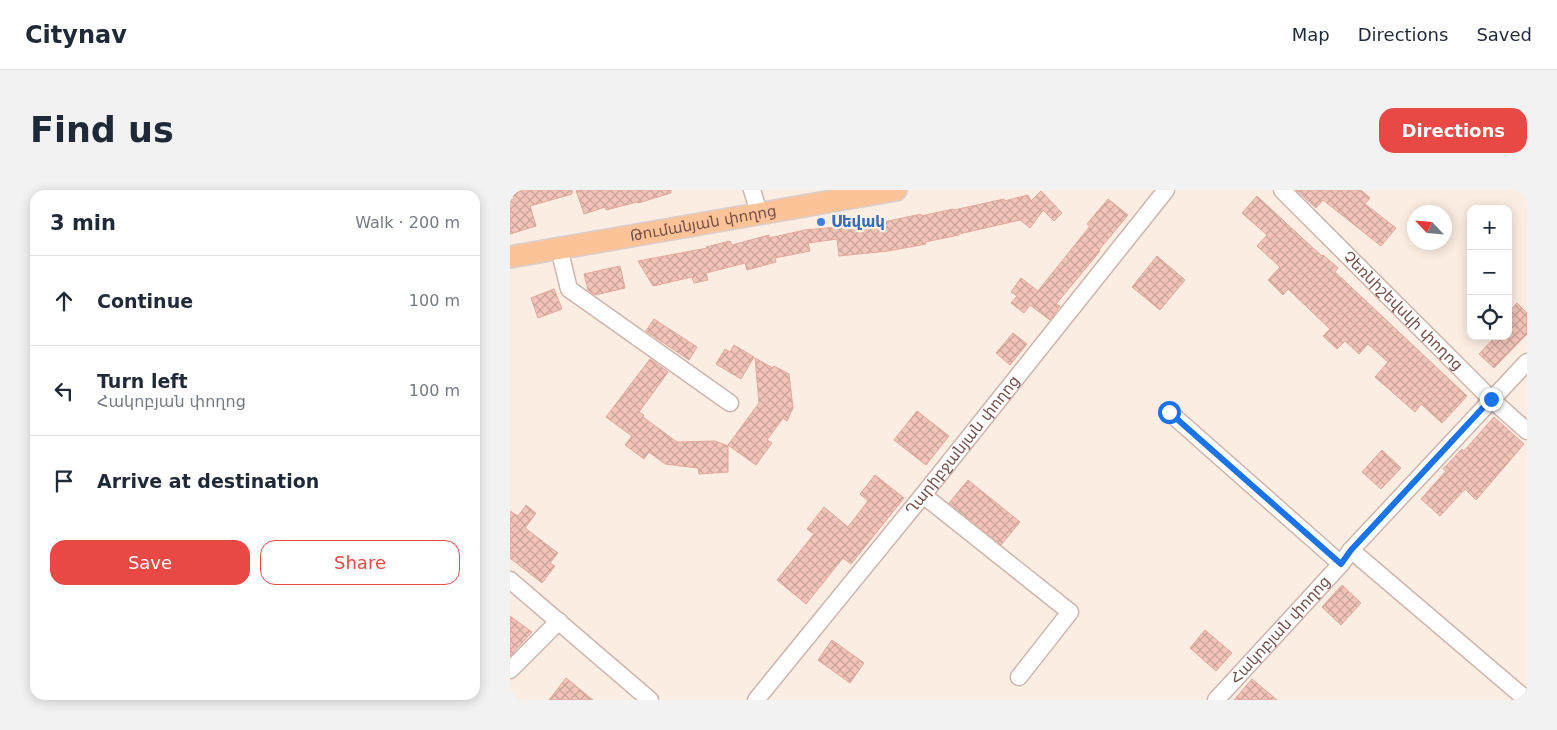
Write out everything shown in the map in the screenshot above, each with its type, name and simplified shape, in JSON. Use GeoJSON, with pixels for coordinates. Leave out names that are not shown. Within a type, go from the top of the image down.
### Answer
{"type":"FeatureCollection","features":[{"type":"Feature","properties":{"kind":"main road","name":"Թումանյան փողոց"},"geometry":{"type":"LineString","coordinates":[[510,257],[896,190]]}},
{"type":"Feature","properties":{"kind":"street"},"geometry":{"type":"LineString","coordinates":[[752,190],[759,213]]}},
{"type":"Feature","properties":{"kind":"street","name":"Ղարիբջանյան փողոց"},"geometry":{"type":"LineString","coordinates":[[756,700],[923,495],[1166,190]]}},
{"type":"Feature","properties":{"kind":"street","name":"Չեռնիշեվսկի փողոց"},"geometry":{"type":"LineString","coordinates":[[1282,190],[1491,399],[1527,431]]}},
{"type":"Feature","properties":{"kind":"street"},"geometry":{"type":"LineString","coordinates":[[559,248],[570,289],[730,402]]}},
{"type":"Feature","properties":{"kind":"street","name":"Հակոբյան փողոց"},"geometry":{"type":"LineString","coordinates":[[1216,700],[1341,564],[1351,550],[1527,362]]}},
{"type":"Feature","properties":{"kind":"street"},"geometry":{"type":"LineString","coordinates":[[1169,412],[1341,564]]}},
{"type":"Feature","properties":{"kind":"street"},"geometry":{"type":"LineString","coordinates":[[923,495],[1070,612],[1018,677]]}},
{"type":"Feature","properties":{"kind":"street"},"geometry":{"type":"LineString","coordinates":[[1351,550],[1527,700]]}},
{"type":"Feature","properties":{"kind":"street"},"geometry":{"type":"LineString","coordinates":[[510,580],[650,700]]}},
{"type":"Feature","properties":{"kind":"street"},"geometry":{"type":"LineString","coordinates":[[510,670],[558,621]]}},
{"type":"Feature","properties":{"kind":"building"},"geometry":{"type":"Polygon","coordinates":[[[512,190],[572,190],[572,194],[530,206],[536,226],[510,234],[510,200],[514,199],[512,190]]]}},
{"type":"Feature","properties":{"kind":"building"},"geometry":{"type":"Polygon","coordinates":[[[576,190],[671,190],[671,193],[638,203],[606,210],[605,207],[584,214],[576,190]]]}},
{"type":"Feature","properties":{"kind":"building"},"geometry":{"type":"Polygon","coordinates":[[[1296,190],[1361,190],[1370,198],[1365,204],[1396,228],[1381,246],[1323,200],[1316,208],[1296,190]]]}},
{"type":"Feature","properties":{"kind":"building"},"geometry":{"type":"Polygon","coordinates":[[[1041,191],[1062,213],[1054,221],[1043,210],[1030,228],[1020,220],[925,242],[926,244],[888,251],[839,256],[837,239],[808,243],[810,251],[775,258],[776,262],[747,270],[745,263],[706,273],[708,280],[694,283],[692,277],[653,286],[638,261],[707,248],[730,241],[732,245],[769,235],[769,238],[805,230],[879,223],[1028,195],[1031,201],[1041,191]]]}},
{"type":"Feature","properties":{"kind":"building"},"geometry":{"type":"Polygon","coordinates":[[[1257,196],[1322,256],[1338,268],[1335,272],[1467,396],[1442,423],[1421,404],[1415,412],[1375,377],[1388,362],[1368,344],[1359,354],[1345,341],[1337,349],[1323,336],[1330,329],[1288,289],[1283,295],[1268,280],[1280,267],[1257,246],[1267,235],[1242,213],[1257,196]]]}},
{"type":"Feature","properties":{"kind":"building"},"geometry":{"type":"Polygon","coordinates":[[[1108,199],[1128,215],[1056,304],[1060,306],[1050,320],[1030,305],[1024,313],[1011,303],[1017,296],[1011,292],[1021,278],[1038,291],[1090,226],[1087,224],[1108,199]]]}},
{"type":"Feature","properties":{"kind":"building"},"geometry":{"type":"Polygon","coordinates":[[[1157,256],[1185,280],[1160,310],[1132,287],[1157,256]]]}},
{"type":"Feature","properties":{"kind":"building"},"geometry":{"type":"Polygon","coordinates":[[[620,266],[625,288],[595,295],[588,290],[584,274],[620,266]]]}},
{"type":"Feature","properties":{"kind":"building"},"geometry":{"type":"Polygon","coordinates":[[[554,289],[562,309],[538,318],[531,298],[554,289]]]}},
{"type":"Feature","properties":{"kind":"building"},"geometry":{"type":"Polygon","coordinates":[[[1517,303],[1527,313],[1527,334],[1494,368],[1479,354],[1492,340],[1512,340],[1512,309],[1517,303]]]}},
{"type":"Feature","properties":{"kind":"building"},"geometry":{"type":"Polygon","coordinates":[[[654,319],[697,347],[689,360],[646,331],[654,319]]]}},
{"type":"Feature","properties":{"kind":"building"},"geometry":{"type":"Polygon","coordinates":[[[1013,333],[1027,344],[1010,365],[996,353],[1013,333]]]}},
{"type":"Feature","properties":{"kind":"building"},"geometry":{"type":"Polygon","coordinates":[[[734,345],[754,357],[741,379],[716,364],[725,349],[730,352],[734,345]]]}},
{"type":"Feature","properties":{"kind":"building"},"geometry":{"type":"Polygon","coordinates":[[[755,358],[789,374],[793,408],[787,421],[783,418],[767,440],[772,443],[756,465],[728,445],[759,403],[755,358]]]}},
{"type":"Feature","properties":{"kind":"building"},"geometry":{"type":"Polygon","coordinates":[[[650,359],[668,372],[639,412],[677,442],[715,441],[728,446],[728,472],[699,474],[698,468],[665,464],[649,452],[644,459],[625,445],[632,436],[606,417],[650,359]]]}},
{"type":"Feature","properties":{"kind":"building"},"geometry":{"type":"Polygon","coordinates":[[[917,411],[949,436],[926,465],[894,440],[917,411]]]}},
{"type":"Feature","properties":{"kind":"building"},"geometry":{"type":"Polygon","coordinates":[[[1494,417],[1524,444],[1476,500],[1465,489],[1440,516],[1421,499],[1446,471],[1443,469],[1462,449],[1464,451],[1494,417]]]}},
{"type":"Feature","properties":{"kind":"building"},"geometry":{"type":"Polygon","coordinates":[[[1382,450],[1401,468],[1381,489],[1362,472],[1382,450]]]}},
{"type":"Feature","properties":{"kind":"building"},"geometry":{"type":"Polygon","coordinates":[[[875,475],[904,498],[851,564],[843,558],[806,604],[777,580],[814,534],[807,529],[824,507],[848,527],[868,501],[860,494],[875,475]]]}},
{"type":"Feature","properties":{"kind":"building"},"geometry":{"type":"Polygon","coordinates":[[[968,480],[1020,522],[1001,545],[949,503],[968,480]]]}},
{"type":"Feature","properties":{"kind":"building"},"geometry":{"type":"Polygon","coordinates":[[[526,505],[536,513],[525,528],[558,553],[550,563],[555,566],[542,583],[510,558],[510,511],[518,516],[526,505]]]}},
{"type":"Feature","properties":{"kind":"building"},"geometry":{"type":"Polygon","coordinates":[[[1342,585],[1361,603],[1341,625],[1322,607],[1342,585]]]}},
{"type":"Feature","properties":{"kind":"building"},"geometry":{"type":"Polygon","coordinates":[[[510,616],[532,632],[510,656],[510,616]]]}},
{"type":"Feature","properties":{"kind":"building"},"geometry":{"type":"Polygon","coordinates":[[[1205,630],[1232,653],[1216,671],[1190,648],[1205,630]]]}},
{"type":"Feature","properties":{"kind":"building"},"geometry":{"type":"Polygon","coordinates":[[[832,640],[864,663],[850,683],[818,660],[832,640]]]}},
{"type":"Feature","properties":{"kind":"building"},"geometry":{"type":"Polygon","coordinates":[[[566,678],[593,700],[549,700],[566,678]]]}},
{"type":"Feature","properties":{"kind":"building"},"geometry":{"type":"Polygon","coordinates":[[[1252,679],[1277,700],[1234,700],[1252,679]]]}},
{"type":"Feature","properties":{"kind":"place","name":"Սեվակ"},"geometry":{"type":"Point","coordinates":[821,222]}},
{"type":"Feature","properties":{"kind":"route"},"geometry":{"type":"LineString","coordinates":[[1169,412],[1341,564],[1351,550],[1491,399]]}}]}
